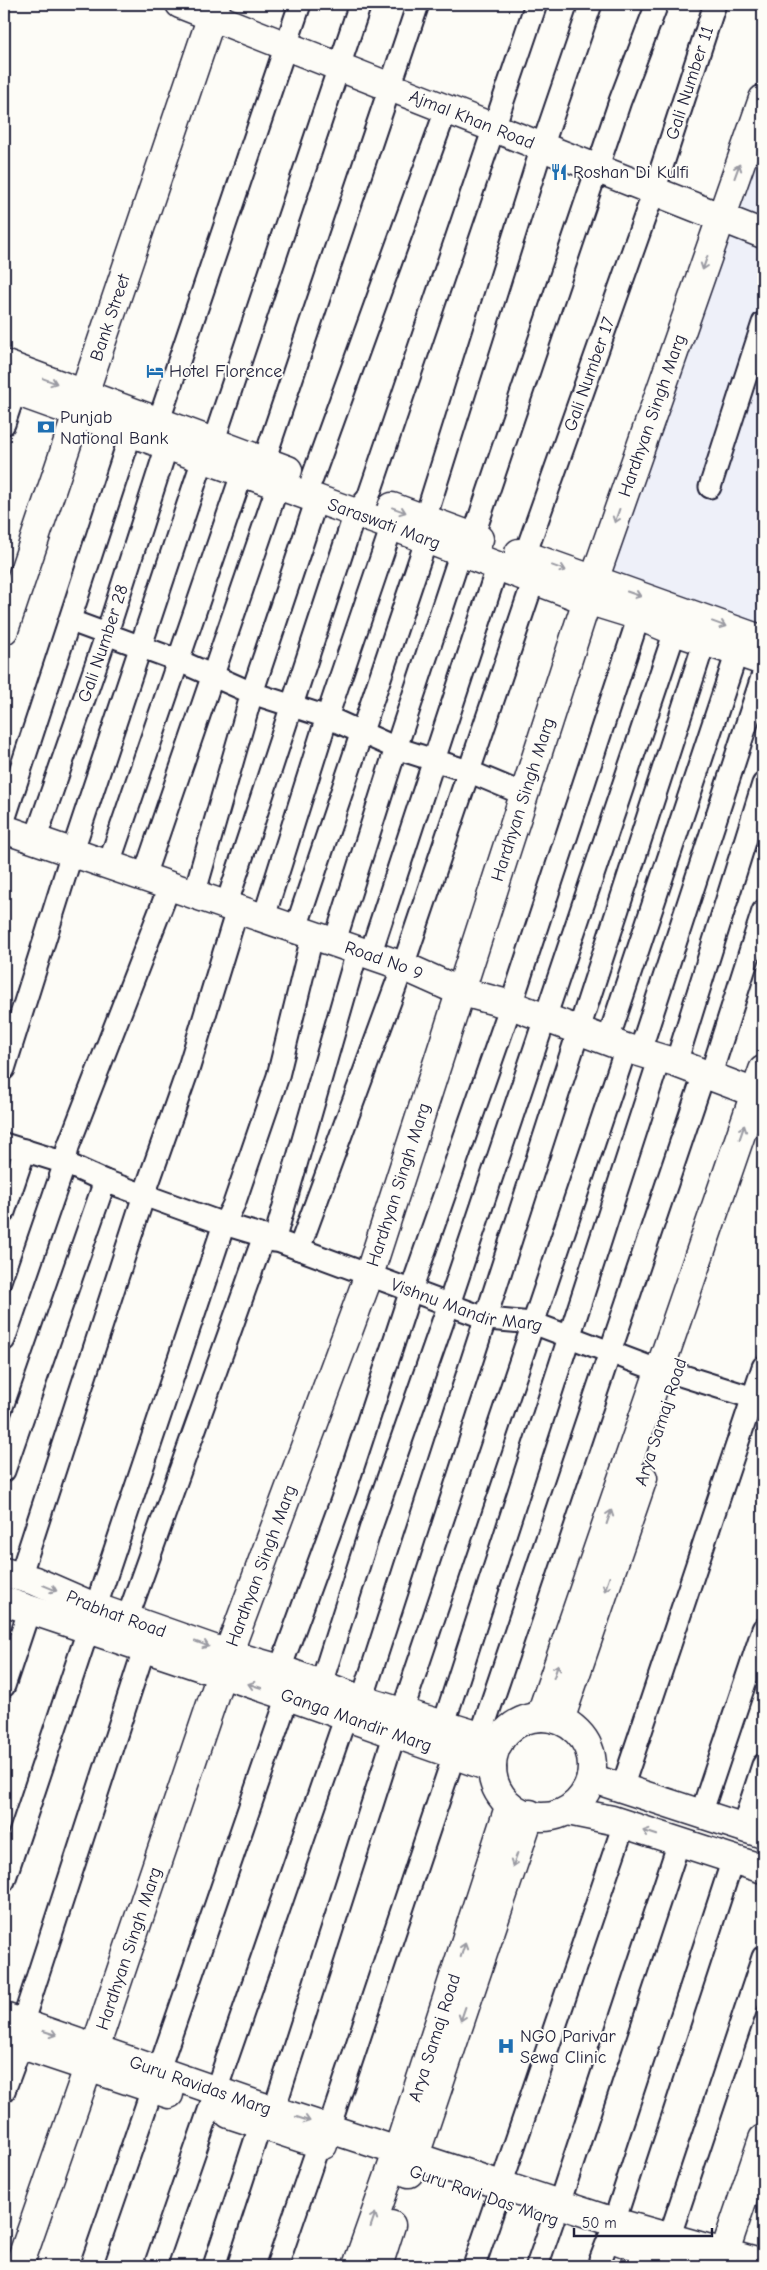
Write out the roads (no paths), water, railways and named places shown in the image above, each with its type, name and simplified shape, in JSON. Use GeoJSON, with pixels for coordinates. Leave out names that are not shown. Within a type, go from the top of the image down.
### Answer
{"type":"FeatureCollection","features":[{"type":"Feature","properties":{"kind":"street","name":"Ajmal Khan Road"},"geometry":{"type":"LineString","coordinates":[[180,4],[214,10],[287,46],[340,68],[542,147],[598,166],[654,191],[763,234]]}},
{"type":"Feature","properties":{"kind":"street","name":"Gali Number 28"},"geometry":{"type":"LineString","coordinates":[[35,840],[106,636],[163,434],[300,4]]}},
{"type":"Feature","properties":{"kind":"street"},"geometry":{"type":"LineString","coordinates":[[4,1069],[72,853],[340,68],[360,4]]}},
{"type":"Feature","properties":{"kind":"street"},"geometry":{"type":"LineString","coordinates":[[108,866],[177,660],[253,468],[418,4]]}},
{"type":"Feature","properties":{"kind":"street"},"geometry":{"type":"LineString","coordinates":[[12,1574],[189,1067],[232,908],[292,706],[495,129],[536,4]]}},
{"type":"Feature","properties":{"kind":"street"},"geometry":{"type":"LineString","coordinates":[[4,2091],[13,2031],[140,1631],[269,1238],[334,944],[363,733],[542,147],[591,4]]}},
{"type":"Feature","properties":{"kind":"street"},"geometry":{"type":"LineString","coordinates":[[334,944],[396,748],[620,101],[657,4]]}},
{"type":"Feature","properties":{"kind":"street","name":"Gali Number 11"},"geometry":{"type":"LineString","coordinates":[[654,191],[715,4]]}},
{"type":"Feature","properties":{"kind":"street","name":"Bank Street"},"geometry":{"type":"LineString","coordinates":[[4,630],[79,403],[214,10]]}},
{"type":"Feature","properties":{"kind":"street","name":"Hardhyan Singh Marg"},"geometry":{"type":"LineString","coordinates":[[18,2266],[92,2058],[225,1664],[369,1275],[459,990],[590,590],[763,99]]}},
{"type":"Feature","properties":{"kind":"street"},"geometry":{"type":"LineString","coordinates":[[4,1340],[65,1163],[68,1147],[182,890],[252,693],[314,489],[446,110]]}},
{"type":"Feature","properties":{"kind":"street","name":"Gali Number 17"},"geometry":{"type":"LineString","coordinates":[[299,1249],[403,966],[468,771],[530,567],[654,191]]}},
{"type":"Feature","properties":{"kind":"street"},"geometry":{"type":"LineString","coordinates":[[710,487],[763,323]]}},
{"type":"Feature","properties":{"kind":"street","name":"Saraswati Marg"},"geometry":{"type":"LineString","coordinates":[[4,364],[132,433],[163,434]]}},
{"type":"Feature","properties":{"kind":"street"},"geometry":{"type":"LineString","coordinates":[[4,424],[10,389]]}},
{"type":"Feature","properties":{"kind":"street","name":"Saraswati Marg"},"geometry":{"type":"LineString","coordinates":[[10,389],[79,403],[590,590],[763,640]]}},
{"type":"Feature","properties":{"kind":"street"},"geometry":{"type":"LineString","coordinates":[[4,820],[132,433]]}},
{"type":"Feature","properties":{"kind":"street","name":"Saraswati Marg"},"geometry":{"type":"LineString","coordinates":[[253,468],[278,485],[314,489]]}},
{"type":"Feature","properties":{"kind":"street"},"geometry":{"type":"LineString","coordinates":[[144,876],[278,485]]}},
{"type":"Feature","properties":{"kind":"street","name":"Saraswati Marg"},"geometry":{"type":"LineString","coordinates":[[362,506],[392,526],[426,530]]}},
{"type":"Feature","properties":{"kind":"street"},"geometry":{"type":"LineString","coordinates":[[263,920],[327,717],[392,526]]}},
{"type":"Feature","properties":{"kind":"street","name":"Saraswati Marg"},"geometry":{"type":"LineString","coordinates":[[467,544],[498,565],[530,567]]}},
{"type":"Feature","properties":{"kind":"street"},"geometry":{"type":"LineString","coordinates":[[4,1881],[224,1224],[234,1204],[278,1076],[334,944],[432,760],[498,565]]}},
{"type":"Feature","properties":{"kind":"street","name":"Saraswati Marg"},"geometry":{"type":"LineString","coordinates":[[590,590],[639,616],[675,632],[705,640],[763,661]]}},
{"type":"Feature","properties":{"kind":"street"},"geometry":{"type":"LineString","coordinates":[[280,1669],[345,1491],[411,1290],[511,1005],[639,616]]}},
{"type":"Feature","properties":{"kind":"street"},"geometry":{"type":"LineString","coordinates":[[71,621],[106,636],[177,660],[252,693],[327,717],[396,748],[468,771],[523,794]]}},
{"type":"Feature","properties":{"kind":"street"},"geometry":{"type":"LineString","coordinates":[[321,1684],[371,1527],[449,1304],[675,632]]}},
{"type":"Feature","properties":{"kind":"street"},"geometry":{"type":"LineString","coordinates":[[155,2266],[354,1708],[488,1319],[705,640]]}},
{"type":"Feature","properties":{"kind":"street"},"geometry":{"type":"LineString","coordinates":[[443,1726],[569,1336],[642,1052],[737,652]]}},
{"type":"Feature","properties":{"kind":"street"},"geometry":{"type":"LineString","coordinates":[[642,1052],[763,674]]}},
{"type":"Feature","properties":{"kind":"street"},"geometry":{"type":"LineString","coordinates":[[214,2266],[267,2118],[534,1322],[642,1052],[763,784]]}},
{"type":"Feature","properties":{"kind":"street","name":"Road No 9"},"geometry":{"type":"LineString","coordinates":[[4,829],[108,866],[144,876],[263,920],[403,966],[459,990],[511,1005],[707,1075],[761,1086]]}},
{"type":"Feature","properties":{"kind":"street"},"geometry":{"type":"LineString","coordinates":[[489,1740],[504,1733],[520,1721],[550,1719],[575,1730],[586,1743],[592,1760],[592,1778],[583,1797],[568,1811],[548,1818],[520,1811],[497,1791],[492,1768],[494,1751],[489,1740],[611,1351],[763,911]]}},
{"type":"Feature","properties":{"kind":"street"},"geometry":{"type":"LineString","coordinates":[[550,1719],[668,1373],[761,1086]]}},
{"type":"Feature","properties":{"kind":"street","name":"Arya Samaj Road"},"geometry":{"type":"LineString","coordinates":[[668,1373],[763,1124]]}},
{"type":"Feature","properties":{"kind":"street","name":"Vishnu Mandir Marg"},"geometry":{"type":"LineString","coordinates":[[4,1144],[65,1163],[105,1181],[224,1224],[269,1238],[488,1319],[534,1322],[668,1373],[758,1400]]}},
{"type":"Feature","properties":{"kind":"street"},"geometry":{"type":"LineString","coordinates":[[4,1212],[24,1150]]}},
{"type":"Feature","properties":{"kind":"street"},"geometry":{"type":"LineString","coordinates":[[4,1471],[105,1181]]}},
{"type":"Feature","properties":{"kind":"street"},"geometry":{"type":"LineString","coordinates":[[622,1788],[758,1400],[763,1367]]}},
{"type":"Feature","properties":{"kind":"street","name":"Prabhat Road"},"geometry":{"type":"LineString","coordinates":[[12,1574],[93,1618]]}},
{"type":"Feature","properties":{"kind":"street","name":"Prabhat Road"},"geometry":{"type":"LineString","coordinates":[[4,1602],[29,1610],[93,1618],[140,1631],[225,1664]]}},
{"type":"Feature","properties":{"kind":"street"},"geometry":{"type":"LineString","coordinates":[[4,1686],[29,1610]]}},
{"type":"Feature","properties":{"kind":"street"},"geometry":{"type":"LineString","coordinates":[[701,1814],[763,1629]]}},
{"type":"Feature","properties":{"kind":"street","name":"Ganga Mandir Marg"},"geometry":{"type":"LineString","coordinates":[[225,1664],[280,1669],[321,1684],[354,1708]]}},
{"type":"Feature","properties":{"kind":"street","name":"Ganga Mandir Marg"},"geometry":{"type":"LineString","coordinates":[[225,1664],[288,1696],[354,1708],[398,1723],[454,1755],[492,1768]]}},
{"type":"Feature","properties":{"kind":"street"},"geometry":{"type":"LineString","coordinates":[[91,2266],[288,1696]]}},
{"type":"Feature","properties":{"kind":"street","name":"Ganga Mandir Marg"},"geometry":{"type":"LineString","coordinates":[[398,1723],[443,1726],[489,1740]]}},
{"type":"Feature","properties":{"kind":"street"},"geometry":{"type":"LineString","coordinates":[[277,2266],[324,2136],[454,1755]]}},
{"type":"Feature","properties":{"kind":"street"},"geometry":{"type":"LineString","coordinates":[[592,1778],[753,1830],[763,1765]]}},
{"type":"Feature","properties":{"kind":"street","name":"Arya Samaj Road"},"geometry":{"type":"LineString","coordinates":[[357,2266],[404,2161],[520,1811]]}},
{"type":"Feature","properties":{"kind":"street"},"geometry":{"type":"LineString","coordinates":[[568,1811],[624,1824],[763,1869]]}},
{"type":"Feature","properties":{"kind":"street"},"geometry":{"type":"LineString","coordinates":[[474,2266],[624,1824]]}},
{"type":"Feature","properties":{"kind":"street"},"geometry":{"type":"LineString","coordinates":[[537,2266],[679,1842]]}},
{"type":"Feature","properties":{"kind":"street"},"geometry":{"type":"LineString","coordinates":[[598,2266],[612,2230],[733,1858]]}},
{"type":"Feature","properties":{"kind":"street"},"geometry":{"type":"LineString","coordinates":[[665,2254],[763,1957]]}},
{"type":"Feature","properties":{"kind":"street","name":"Guru Ravidas Marg"},"geometry":{"type":"LineString","coordinates":[[13,2031],[267,2118],[404,2161]]}},
{"type":"Feature","properties":{"kind":"street"},"geometry":{"type":"LineString","coordinates":[[722,2259],[763,2139]]}},
{"type":"Feature","properties":{"kind":"street"},"geometry":{"type":"LineString","coordinates":[[378,2266],[404,2161]]}},
{"type":"Feature","properties":{"kind":"street","name":"Guru Ravi Das Marg"},"geometry":{"type":"LineString","coordinates":[[404,2161],[612,2230],[690,2266]]}},
{"type":"Feature","properties":{"kind":"street","name":"Guru Ravi Das Marg"},"geometry":{"type":"LineString","coordinates":[[665,2254],[763,2264]]}},
{"type":"Feature","properties":{"kind":"place","name":"Roshan Di Kulfi"},"geometry":{"type":"Point","coordinates":[559,172]}},
{"type":"Feature","properties":{"kind":"place","name":"Hotel Florence"},"geometry":{"type":"Point","coordinates":[155,371]}},
{"type":"Feature","properties":{"kind":"place","name":"Punjab National Bank"},"geometry":{"type":"Point","coordinates":[46,427]}},
{"type":"Feature","properties":{"kind":"place","name":"NGO Parivar Sewa Clinic"},"geometry":{"type":"Point","coordinates":[506,2046]}}]}
